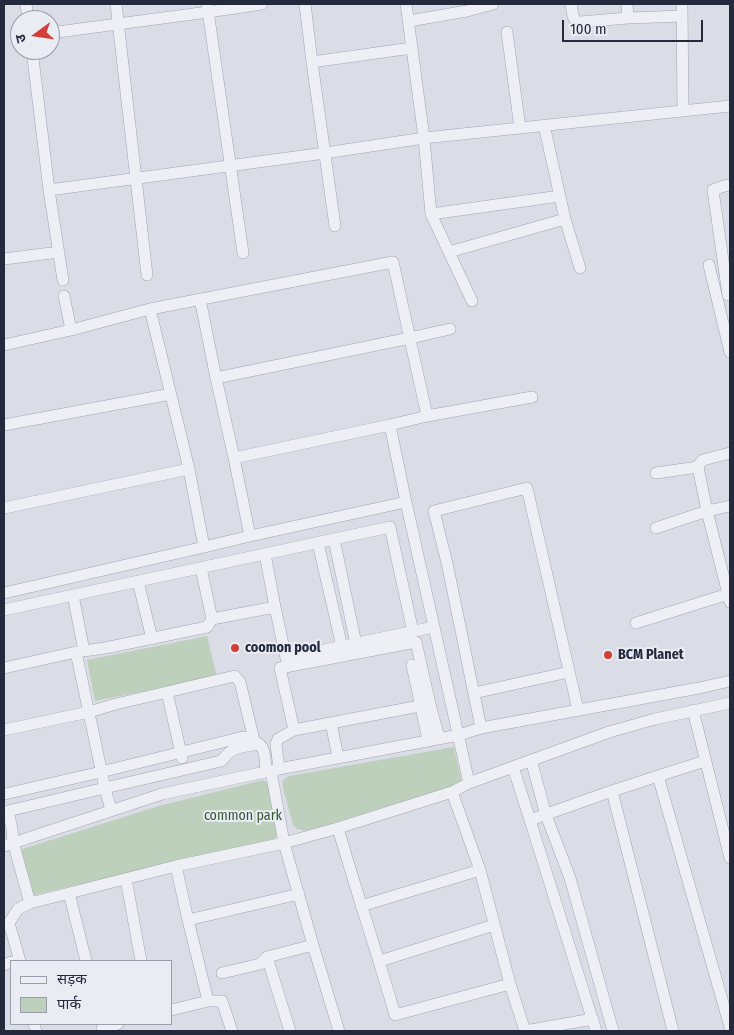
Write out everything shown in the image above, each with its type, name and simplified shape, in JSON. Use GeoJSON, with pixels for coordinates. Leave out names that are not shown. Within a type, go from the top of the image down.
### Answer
{"type":"FeatureCollection","features":[{"type":"Feature","properties":{"kind":"street"},"geometry":{"type":"LineString","coordinates":[[116,4],[147,275]]}},
{"type":"Feature","properties":{"kind":"street"},"geometry":{"type":"LineString","coordinates":[[60,32],[119,24],[207,8],[262,4]]}},
{"type":"Feature","properties":{"kind":"street"},"geometry":{"type":"LineString","coordinates":[[305,4],[335,226]]}},
{"type":"Feature","properties":{"kind":"street"},"geometry":{"type":"LineString","coordinates":[[406,4],[424,138],[431,214],[472,301]]}},
{"type":"Feature","properties":{"kind":"street"},"geometry":{"type":"LineString","coordinates":[[409,20],[467,11],[493,4]]}},
{"type":"Feature","properties":{"kind":"street"},"geometry":{"type":"LineString","coordinates":[[571,4],[573,16],[576,21],[580,22],[628,18],[682,10],[682,111]]}},
{"type":"Feature","properties":{"kind":"street"},"geometry":{"type":"LineString","coordinates":[[627,4],[628,18]]}},
{"type":"Feature","properties":{"kind":"street"},"geometry":{"type":"LineString","coordinates":[[207,8],[243,253]]}},
{"type":"Feature","properties":{"kind":"street"},"geometry":{"type":"LineString","coordinates":[[507,32],[520,128]]}},
{"type":"Feature","properties":{"kind":"street"},"geometry":{"type":"LineString","coordinates":[[312,62],[412,48]]}},
{"type":"Feature","properties":{"kind":"street"},"geometry":{"type":"LineString","coordinates":[[33,60],[49,190],[63,280]]}},
{"type":"Feature","properties":{"kind":"street"},"geometry":{"type":"LineString","coordinates":[[49,190],[424,138],[730,106]]}},
{"type":"Feature","properties":{"kind":"street"},"geometry":{"type":"LineString","coordinates":[[544,126],[565,219],[580,268]]}},
{"type":"Feature","properties":{"kind":"street"},"geometry":{"type":"LineString","coordinates":[[730,184],[713,190],[725,241],[728,295],[730,294]]}},
{"type":"Feature","properties":{"kind":"street"},"geometry":{"type":"LineString","coordinates":[[431,214],[560,196]]}},
{"type":"Feature","properties":{"kind":"street"},"geometry":{"type":"LineString","coordinates":[[449,252],[565,219]]}},
{"type":"Feature","properties":{"kind":"street"},"geometry":{"type":"LineString","coordinates":[[4,259],[59,252]]}},
{"type":"Feature","properties":{"kind":"street"},"geometry":{"type":"LineString","coordinates":[[4,346],[150,309],[393,262],[427,416]]}},
{"type":"Feature","properties":{"kind":"street"},"geometry":{"type":"LineString","coordinates":[[709,265],[730,352]]}},
{"type":"Feature","properties":{"kind":"street"},"geometry":{"type":"LineString","coordinates":[[64,296],[71,330]]}},
{"type":"Feature","properties":{"kind":"street"},"geometry":{"type":"LineString","coordinates":[[200,299],[250,536]]}},
{"type":"Feature","properties":{"kind":"street"},"geometry":{"type":"LineString","coordinates":[[150,309],[189,470],[204,547]]}},
{"type":"Feature","properties":{"kind":"street"},"geometry":{"type":"LineString","coordinates":[[216,378],[450,329]]}},
{"type":"Feature","properties":{"kind":"street"},"geometry":{"type":"LineString","coordinates":[[4,425],[171,394]]}},
{"type":"Feature","properties":{"kind":"street"},"geometry":{"type":"LineString","coordinates":[[234,458],[390,426],[427,416],[532,397]]}},
{"type":"Feature","properties":{"kind":"street"},"geometry":{"type":"LineString","coordinates":[[390,426],[469,783]]}},
{"type":"Feature","properties":{"kind":"street"},"geometry":{"type":"LineString","coordinates":[[636,623],[729,598],[698,467],[703,460],[730,453]]}},
{"type":"Feature","properties":{"kind":"street"},"geometry":{"type":"LineString","coordinates":[[656,473],[698,467]]}},
{"type":"Feature","properties":{"kind":"street"},"geometry":{"type":"LineString","coordinates":[[4,508],[189,470]]}},
{"type":"Feature","properties":{"kind":"street"},"geometry":{"type":"LineString","coordinates":[[481,728],[447,563],[434,511],[527,488],[578,710]]}},
{"type":"Feature","properties":{"kind":"street"},"geometry":{"type":"LineString","coordinates":[[4,593],[406,502]]}},
{"type":"Feature","properties":{"kind":"street"},"geometry":{"type":"LineString","coordinates":[[656,528],[707,511],[730,506]]}},
{"type":"Feature","properties":{"kind":"street"},"geometry":{"type":"LineString","coordinates":[[4,610],[390,527],[413,632]]}},
{"type":"Feature","properties":{"kind":"street"},"geometry":{"type":"LineString","coordinates":[[334,539],[356,644]]}},
{"type":"Feature","properties":{"kind":"street"},"geometry":{"type":"LineString","coordinates":[[318,543],[342,647]]}},
{"type":"Feature","properties":{"kind":"street"},"geometry":{"type":"LineString","coordinates":[[264,554],[286,658],[434,627]]}},
{"type":"Feature","properties":{"kind":"street"},"geometry":{"type":"LineString","coordinates":[[4,668],[207,627],[212,619],[201,568]]}},
{"type":"Feature","properties":{"kind":"street"},"geometry":{"type":"LineString","coordinates":[[138,581],[152,638]]}},
{"type":"Feature","properties":{"kind":"street"},"geometry":{"type":"LineString","coordinates":[[73,595],[89,712],[111,810]]}},
{"type":"Feature","properties":{"kind":"street"},"geometry":{"type":"LineString","coordinates":[[212,619],[275,607]]}},
{"type":"Feature","properties":{"kind":"street"},"geometry":{"type":"LineString","coordinates":[[294,730],[280,668],[416,642],[426,705],[434,739]]}},
{"type":"Feature","properties":{"kind":"street"},"geometry":{"type":"LineString","coordinates":[[412,665],[426,705]]}},
{"type":"Feature","properties":{"kind":"street"},"geometry":{"type":"LineString","coordinates":[[474,693],[569,672]]}},
{"type":"Feature","properties":{"kind":"street"},"geometry":{"type":"LineString","coordinates":[[4,730],[89,712],[235,676],[240,682],[256,742]]}},
{"type":"Feature","properties":{"kind":"street"},"geometry":{"type":"LineString","coordinates":[[9,844],[162,794],[272,770],[459,735],[481,728],[730,681]]}},
{"type":"Feature","properties":{"kind":"street"},"geometry":{"type":"LineString","coordinates":[[167,692],[185,769]]}},
{"type":"Feature","properties":{"kind":"street"},"geometry":{"type":"LineString","coordinates":[[16,960],[9,923],[18,909],[30,903],[176,866],[284,843],[338,828],[452,792],[469,783],[609,732],[655,718],[730,703]]}},
{"type":"Feature","properties":{"kind":"street"},"geometry":{"type":"LineString","coordinates":[[272,770],[278,739],[294,730],[426,705]]}},
{"type":"Feature","properties":{"kind":"street"},"geometry":{"type":"LineString","coordinates":[[693,710],[730,858]]}},
{"type":"Feature","properties":{"kind":"street"},"geometry":{"type":"LineString","coordinates":[[331,723],[338,757]]}},
{"type":"Feature","properties":{"kind":"street"},"geometry":{"type":"LineString","coordinates":[[30,903],[9,844],[12,829],[4,791],[102,772],[243,737],[251,738],[262,745],[272,770],[284,843],[339,1031]]}},
{"type":"Feature","properties":{"kind":"street"},"geometry":{"type":"LineString","coordinates":[[8,811],[221,761],[229,752],[256,742]]}},
{"type":"Feature","properties":{"kind":"street"},"geometry":{"type":"LineString","coordinates":[[531,760],[546,815],[570,878],[612,1031]]}},
{"type":"Feature","properties":{"kind":"street"},"geometry":{"type":"LineString","coordinates":[[530,820],[705,761]]}},
{"type":"Feature","properties":{"kind":"street"},"geometry":{"type":"LineString","coordinates":[[513,767],[596,1031]]}},
{"type":"Feature","properties":{"kind":"street"},"geometry":{"type":"LineString","coordinates":[[658,776],[730,1027]]}},
{"type":"Feature","properties":{"kind":"street"},"geometry":{"type":"LineString","coordinates":[[612,791],[673,1031]]}},
{"type":"Feature","properties":{"kind":"street"},"geometry":{"type":"LineString","coordinates":[[452,792],[480,870],[510,984],[525,1031],[593,1019]]}},
{"type":"Feature","properties":{"kind":"street"},"geometry":{"type":"LineString","coordinates":[[338,828],[395,1015],[510,984]]}},
{"type":"Feature","properties":{"kind":"street"},"geometry":{"type":"LineString","coordinates":[[176,866],[208,1001]]}},
{"type":"Feature","properties":{"kind":"street"},"geometry":{"type":"LineString","coordinates":[[361,906],[480,870]]}},
{"type":"Feature","properties":{"kind":"street"},"geometry":{"type":"LineString","coordinates":[[126,878],[141,960]]}},
{"type":"Feature","properties":{"kind":"street"},"geometry":{"type":"LineString","coordinates":[[69,893],[86,960]]}},
{"type":"Feature","properties":{"kind":"street"},"geometry":{"type":"LineString","coordinates":[[188,920],[298,894]]}},
{"type":"Feature","properties":{"kind":"street"},"geometry":{"type":"LineString","coordinates":[[380,961],[494,925]]}},
{"type":"Feature","properties":{"kind":"street"},"geometry":{"type":"LineString","coordinates":[[222,973],[260,964],[267,957],[313,945]]}},
{"type":"Feature","properties":{"kind":"street"},"geometry":{"type":"LineString","coordinates":[[267,957],[290,1031]]}},
{"type":"Feature","properties":{"kind":"street"},"geometry":{"type":"LineString","coordinates":[[172,1010],[208,1001],[222,1000],[232,1031]]}},
{"type":"Feature","properties":{"kind":"green space"},"geometry":{"type":"Polygon","coordinates":[[[207,636],[217,677],[95,701],[87,660],[207,636]]]}},
{"type":"Feature","properties":{"kind":"green space","name":"common park"},"geometry":{"type":"Polygon","coordinates":[[[454,747],[462,783],[307,831],[297,829],[293,825],[283,788],[283,780],[289,776],[454,747]]]}},
{"type":"Feature","properties":{"kind":"green space","name":"common park"},"geometry":{"type":"Polygon","coordinates":[[[263,780],[270,785],[279,832],[274,840],[33,895],[19,850],[159,806],[263,780]]]}},
{"type":"Feature","properties":{"kind":"place","name":"coomon pool"},"geometry":{"type":"Point","coordinates":[235,648]}},
{"type":"Feature","properties":{"kind":"place","name":"BCM Planet"},"geometry":{"type":"Point","coordinates":[608,655]}}]}
